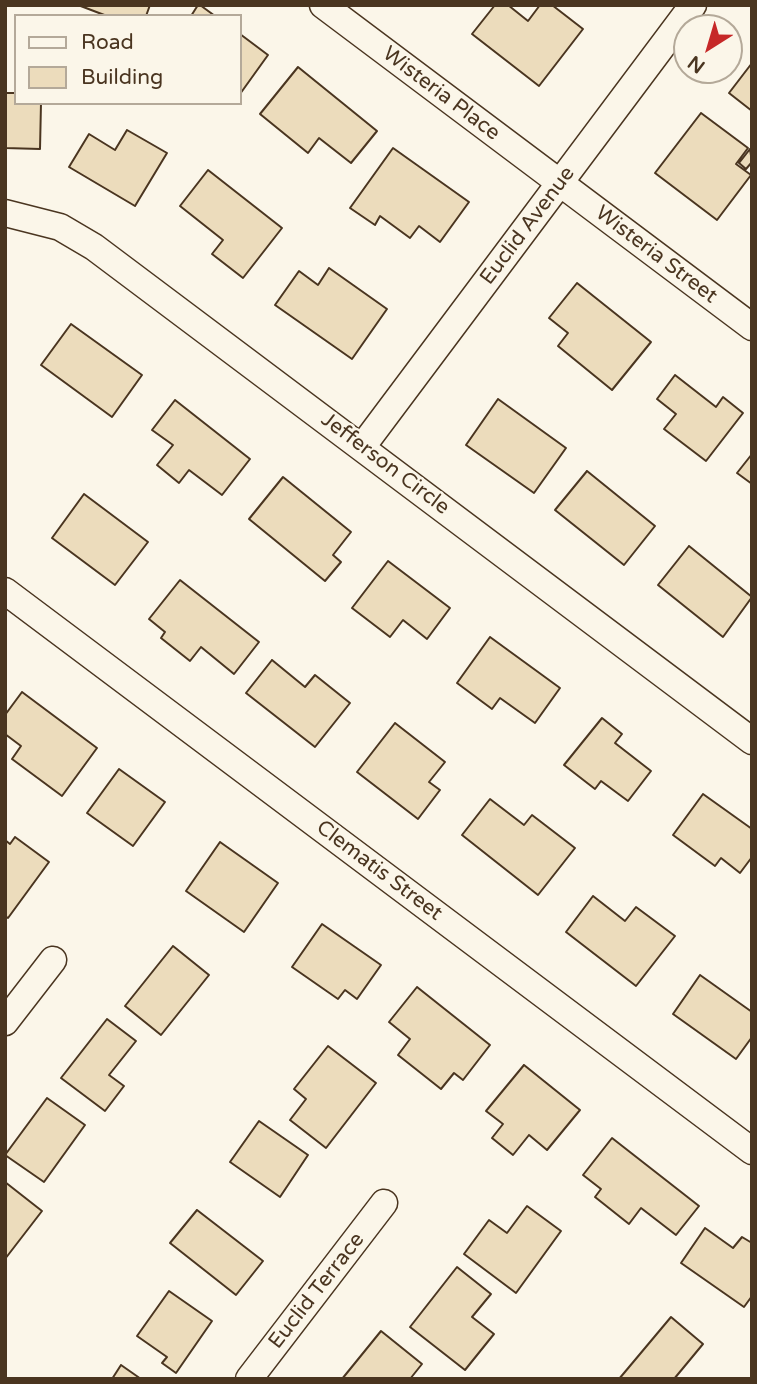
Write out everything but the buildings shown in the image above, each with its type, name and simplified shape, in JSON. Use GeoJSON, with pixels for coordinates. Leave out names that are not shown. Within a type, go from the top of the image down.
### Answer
{"type":"FeatureCollection","features":[{"type":"Feature","properties":{"kind":"street","name":"Wisteria Place"},"geometry":{"type":"LineString","coordinates":[[323,5],[560,183]]}},
{"type":"Feature","properties":{"kind":"street","name":"Euclid Avenue"},"geometry":{"type":"LineString","coordinates":[[362,447],[693,5]]}},
{"type":"Feature","properties":{"kind":"street","name":"Wisteria Street"},"geometry":{"type":"LineString","coordinates":[[560,183],[752,327]]}},
{"type":"Feature","properties":{"kind":"street","name":"Jefferson Circle"},"geometry":{"type":"LineString","coordinates":[[5,213],[60,227],[94,247],[752,741]]}},
{"type":"Feature","properties":{"kind":"street","name":"Clematis Street"},"geometry":{"type":"LineString","coordinates":[[5,592],[752,1151]]}},
{"type":"Feature","properties":{"kind":"street"},"geometry":{"type":"LineString","coordinates":[[5,1022],[53,960]]}},
{"type":"Feature","properties":{"kind":"street","name":"Euclid Terrace"},"geometry":{"type":"LineString","coordinates":[[249,1379],[384,1203]]}}]}
